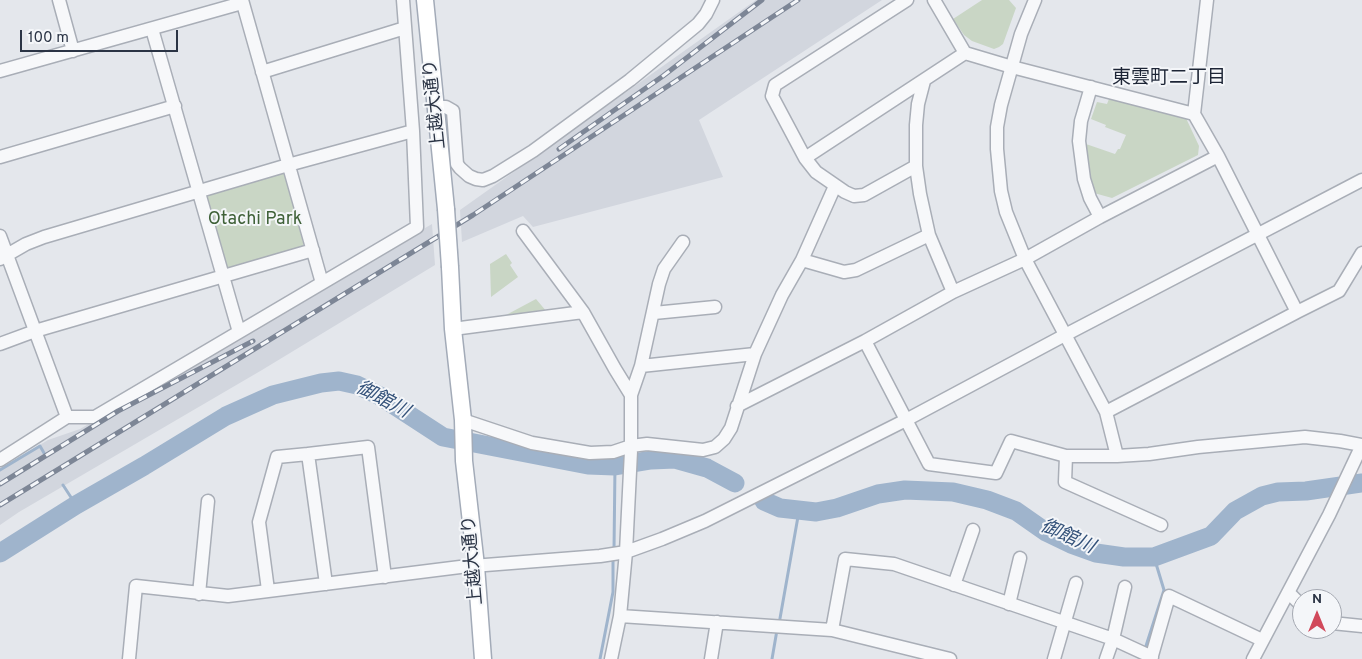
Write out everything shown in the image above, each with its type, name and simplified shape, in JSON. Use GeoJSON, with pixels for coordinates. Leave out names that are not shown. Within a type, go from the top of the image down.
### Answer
{"type":"FeatureCollection","features":[{"type":"Feature","properties":{"kind":"main road","name":"上越大通り"},"geometry":{"type":"LineString","coordinates":[[425,0],[446,209],[453,329]]}},
{"type":"Feature","properties":{"kind":"main road"},"geometry":{"type":"LineString","coordinates":[[453,329],[463,425]]}},
{"type":"Feature","properties":{"kind":"main road","name":"上越大通り"},"geometry":{"type":"LineString","coordinates":[[463,425],[464,461],[476,566],[483,659]]}},
{"type":"Feature","properties":{"kind":"street"},"geometry":{"type":"LineString","coordinates":[[59,0],[73,51]]}},
{"type":"Feature","properties":{"kind":"street"},"geometry":{"type":"LineString","coordinates":[[0,460],[67,417],[95,416],[417,227],[413,131],[403,0]]}},
{"type":"Feature","properties":{"kind":"street"},"geometry":{"type":"LineString","coordinates":[[437,107],[446,107],[453,112],[457,164],[469,176],[483,180],[493,176],[533,151],[630,80],[698,24],[713,0]]}},
{"type":"Feature","properties":{"kind":"street"},"geometry":{"type":"LineString","coordinates":[[907,0],[775,86],[772,96],[806,158],[816,172],[835,186],[854,196],[864,195],[916,166]]}},
{"type":"Feature","properties":{"kind":"street"},"geometry":{"type":"LineString","coordinates":[[934,0],[966,52],[1012,67],[1194,114]]}},
{"type":"Feature","properties":{"kind":"street"},"geometry":{"type":"LineString","coordinates":[[1035,0],[1021,34],[1001,105],[997,128],[1001,192],[1006,212],[1025,259],[1106,412],[1117,456]]}},
{"type":"Feature","properties":{"kind":"street"},"geometry":{"type":"LineString","coordinates":[[1207,0],[1194,114],[1218,156],[1297,312]]}},
{"type":"Feature","properties":{"kind":"street"},"geometry":{"type":"LineString","coordinates":[[0,71],[152,29],[242,1],[322,283]]}},
{"type":"Feature","properties":{"kind":"street"},"geometry":{"type":"LineString","coordinates":[[262,72],[405,28]]}},
{"type":"Feature","properties":{"kind":"street"},"geometry":{"type":"LineString","coordinates":[[152,29],[239,332]]}},
{"type":"Feature","properties":{"kind":"street"},"geometry":{"type":"LineString","coordinates":[[806,158],[966,52]]}},
{"type":"Feature","properties":{"kind":"street"},"geometry":{"type":"LineString","coordinates":[[924,81],[918,104],[916,125],[916,166],[928,235],[953,292]]}},
{"type":"Feature","properties":{"kind":"street"},"geometry":{"type":"LineString","coordinates":[[1091,87],[1081,121],[1079,141],[1084,180],[1090,198],[1100,217]]}},
{"type":"Feature","properties":{"kind":"street"},"geometry":{"type":"LineString","coordinates":[[0,157],[175,106]]}},
{"type":"Feature","properties":{"kind":"street"},"geometry":{"type":"LineString","coordinates":[[4,257],[26,244],[44,237],[288,165],[413,131]]}},
{"type":"Feature","properties":{"kind":"street"},"geometry":{"type":"LineString","coordinates":[[737,406],[865,341],[953,292],[1025,259],[1100,217],[1218,156]]}},
{"type":"Feature","properties":{"kind":"street"},"geometry":{"type":"LineString","coordinates":[[129,659],[136,586],[228,596],[428,570],[626,552],[662,539],[705,521],[906,420],[1362,180]]}},
{"type":"Feature","properties":{"kind":"street"},"geometry":{"type":"LineString","coordinates":[[463,425],[532,443],[590,454],[631,449],[647,444],[703,450],[715,446],[724,439],[731,428],[754,354],[782,295],[802,260],[835,186]]}},
{"type":"Feature","properties":{"kind":"street"},"geometry":{"type":"LineString","coordinates":[[523,231],[583,312],[631,395]]}},
{"type":"Feature","properties":{"kind":"street"},"geometry":{"type":"LineString","coordinates":[[802,260],[844,272],[856,270],[928,235]]}},
{"type":"Feature","properties":{"kind":"street"},"geometry":{"type":"LineString","coordinates":[[0,236],[4,257],[35,331],[67,417]]}},
{"type":"Feature","properties":{"kind":"street"},"geometry":{"type":"LineString","coordinates":[[611,659],[620,616],[626,552],[630,484],[631,395],[641,366],[664,269],[683,242]]}},
{"type":"Feature","properties":{"kind":"street"},"geometry":{"type":"LineString","coordinates":[[0,344],[35,331],[313,250]]}},
{"type":"Feature","properties":{"kind":"street"},"geometry":{"type":"LineString","coordinates":[[1106,412],[1339,291],[1362,253]]}},
{"type":"Feature","properties":{"kind":"street"},"geometry":{"type":"LineString","coordinates":[[654,313],[715,307]]}},
{"type":"Feature","properties":{"kind":"street"},"geometry":{"type":"LineString","coordinates":[[453,329],[583,312]]}},
{"type":"Feature","properties":{"kind":"street"},"geometry":{"type":"LineString","coordinates":[[865,341],[929,464],[996,473],[1010,442],[1066,456],[1149,454],[1198,446],[1242,444],[1305,437],[1362,445],[1289,593],[1253,659]]}},
{"type":"Feature","properties":{"kind":"street"},"geometry":{"type":"LineString","coordinates":[[641,366],[754,354]]}},
{"type":"Feature","properties":{"kind":"street"},"geometry":{"type":"LineString","coordinates":[[268,590],[259,522],[277,457],[368,447],[385,577]]}},
{"type":"Feature","properties":{"kind":"street"},"geometry":{"type":"LineString","coordinates":[[308,454],[326,584]]}},
{"type":"Feature","properties":{"kind":"street"},"geometry":{"type":"LineString","coordinates":[[1066,456],[1065,482],[1161,525]]}},
{"type":"Feature","properties":{"kind":"street"},"geometry":{"type":"LineString","coordinates":[[199,594],[208,501]]}},
{"type":"Feature","properties":{"kind":"street"},"geometry":{"type":"LineString","coordinates":[[954,585],[973,530]]}},
{"type":"Feature","properties":{"kind":"street"},"geometry":{"type":"LineString","coordinates":[[1009,604],[1020,558]]}},
{"type":"Feature","properties":{"kind":"street"},"geometry":{"type":"LineString","coordinates":[[832,630],[844,559],[894,564],[1112,639],[1151,658],[1170,596],[1262,640]]}},
{"type":"Feature","properties":{"kind":"street"},"geometry":{"type":"LineString","coordinates":[[1054,659],[1076,583]]}},
{"type":"Feature","properties":{"kind":"street"},"geometry":{"type":"LineString","coordinates":[[1106,659],[1125,587]]}},
{"type":"Feature","properties":{"kind":"street"},"geometry":{"type":"LineString","coordinates":[[1289,593],[1292,596]]}},
{"type":"Feature","properties":{"kind":"street"},"geometry":{"type":"LineString","coordinates":[[620,616],[832,630],[913,654],[950,659]]}},
{"type":"Feature","properties":{"kind":"street"},"geometry":{"type":"LineString","coordinates":[[711,659],[717,622]]}},
{"type":"Feature","properties":{"kind":"street"},"geometry":{"type":"LineString","coordinates":[[1342,624],[1362,626]]}},
{"type":"Feature","properties":{"kind":"shaded area"},"geometry":{"type":"Polygon","coordinates":[[[756,0],[882,0],[699,120],[723,177],[533,227],[523,216],[462,242],[460,210],[756,0]]]}},
{"type":"Feature","properties":{"kind":"shaded area"},"geometry":{"type":"Polygon","coordinates":[[[432,224],[435,265],[0,525],[0,469],[48,440],[80,429],[432,224]]]}},
{"type":"Feature","properties":{"kind":"green space"},"geometry":{"type":"Polygon","coordinates":[[[982,0],[1009,0],[1016,8],[1003,44],[994,49],[972,41],[964,35],[953,19],[982,0]]]}},
{"type":"Feature","properties":{"kind":"green space"},"geometry":{"type":"Polygon","coordinates":[[[1111,94],[1185,116],[1199,146],[1198,155],[1112,198],[1094,193],[1089,177],[1086,144],[1115,154],[1120,149],[1126,135],[1091,119],[1097,102],[1107,104],[1111,94]]]}},
{"type":"Feature","properties":{"kind":"green space","name":"Otachi Park"},"geometry":{"type":"Polygon","coordinates":[[[284,172],[304,246],[226,268],[205,194],[284,172]]]}},
{"type":"Feature","properties":{"kind":"green space"},"geometry":{"type":"Polygon","coordinates":[[[506,254],[512,263],[510,265],[518,277],[491,297],[490,264],[506,254]]]}},
{"type":"Feature","properties":{"kind":"green space"},"geometry":{"type":"Polygon","coordinates":[[[536,299],[547,312],[506,315],[536,299]]]}},
{"type":"Feature","properties":{"kind":"waterway","name":"御館川"},"geometry":{"type":"LineString","coordinates":[[0,553],[76,505],[226,416],[273,395],[321,383],[339,381],[357,385],[380,396],[443,437],[588,465],[615,466],[651,460],[675,459],[707,468],[735,483]]}},
{"type":"Feature","properties":{"kind":"waterway"},"geometry":{"type":"LineString","coordinates":[[0,470],[40,446],[44,453]]}},
{"type":"Feature","properties":{"kind":"waterway"},"geometry":{"type":"LineString","coordinates":[[614,550],[615,466]]}},
{"type":"Feature","properties":{"kind":"waterway","name":"御館川"},"geometry":{"type":"LineString","coordinates":[[764,501],[780,508],[816,512],[837,508],[878,494],[905,490],[953,492],[987,500],[1016,511],[1046,532],[1096,553],[1124,557],[1154,557],[1211,536],[1235,511],[1262,496],[1278,492],[1306,491],[1362,483]]}},
{"type":"Feature","properties":{"kind":"waterway"},"geometry":{"type":"LineString","coordinates":[[63,485],[76,505]]}},
{"type":"Feature","properties":{"kind":"waterway"},"geometry":{"type":"LineString","coordinates":[[779,624],[799,511]]}},
{"type":"Feature","properties":{"kind":"waterway"},"geometry":{"type":"LineString","coordinates":[[1145,649],[1164,590],[1154,557]]}},
{"type":"Feature","properties":{"kind":"waterway"},"geometry":{"type":"LineString","coordinates":[[600,659],[613,592],[613,558]]}},
{"type":"Feature","properties":{"kind":"waterway"},"geometry":{"type":"LineString","coordinates":[[772,659],[777,630]]}},
{"type":"Feature","properties":{"kind":"railway"},"geometry":{"type":"LineString","coordinates":[[559,149],[663,76],[762,0]]}},
{"type":"Feature","properties":{"kind":"railway"},"geometry":{"type":"LineString","coordinates":[[0,505],[473,215],[798,0]]}},
{"type":"Feature","properties":{"kind":"railway"},"geometry":{"type":"LineString","coordinates":[[0,484],[118,411],[253,341]]}},
{"type":"Feature","properties":{"kind":"district","name":"東雲町二丁目"},"geometry":{"type":"Point","coordinates":[1169,79]}}]}
